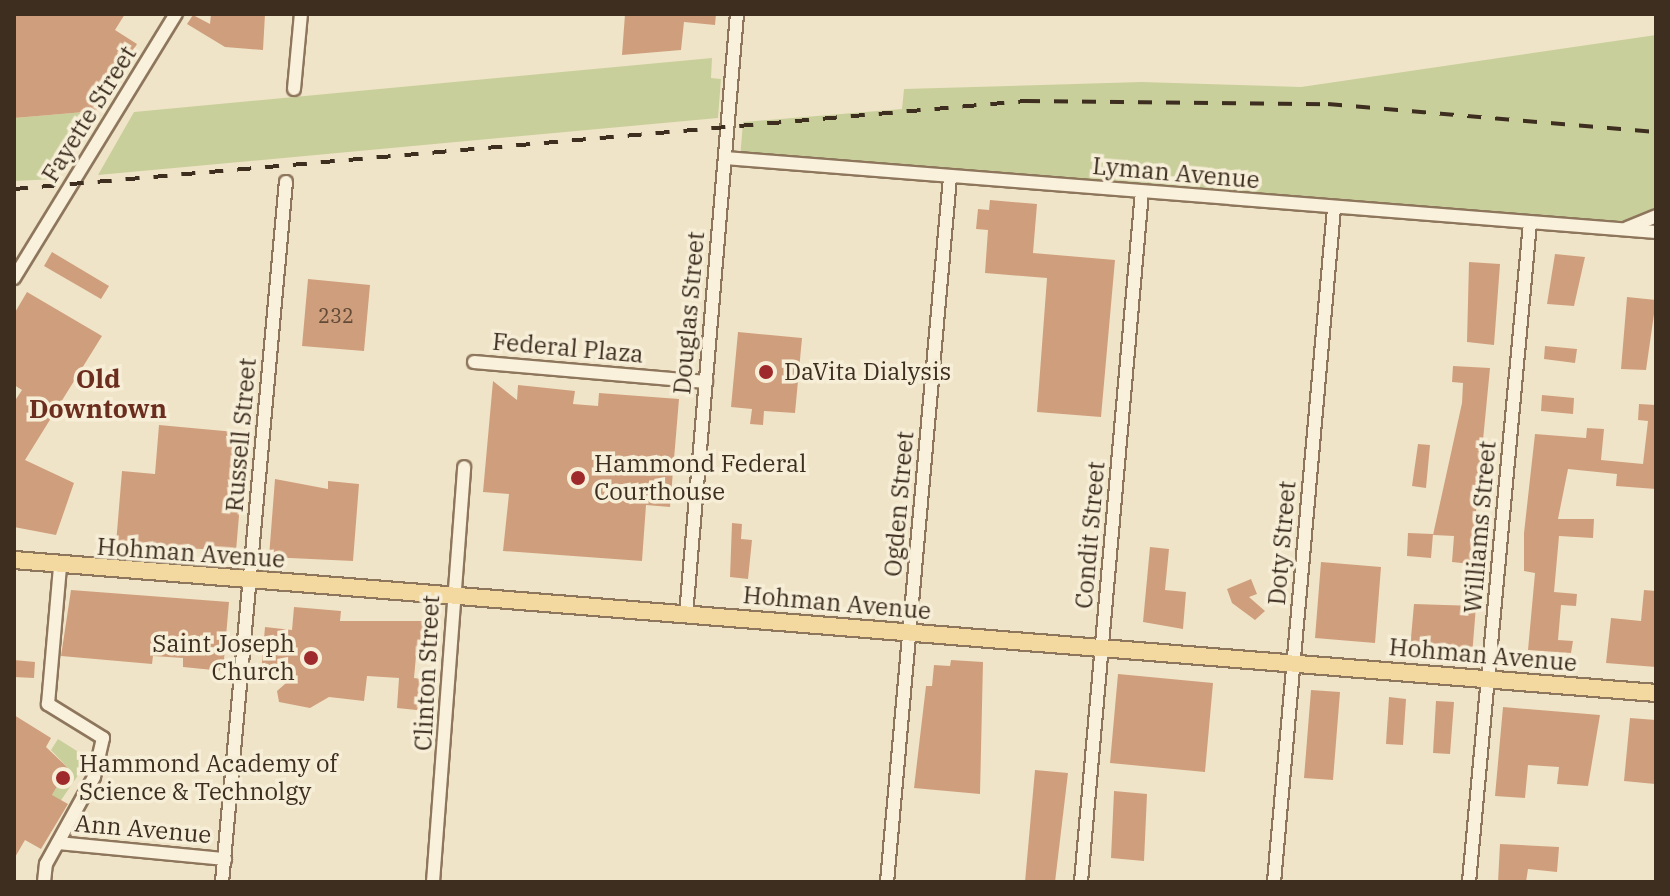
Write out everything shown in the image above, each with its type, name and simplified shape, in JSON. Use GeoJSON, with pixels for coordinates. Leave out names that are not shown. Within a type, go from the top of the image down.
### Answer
{"type":"FeatureCollection","features":[{"type":"Feature","properties":{"kind":"main road","name":"Hohman Avenue"},"geometry":{"type":"LineString","coordinates":[[14,560],[60,567],[1656,693]]}},
{"type":"Feature","properties":{"kind":"street","name":"Fayette Street"},"geometry":{"type":"LineString","coordinates":[[14,278],[176,14]]}},
{"type":"Feature","properties":{"kind":"street"},"geometry":{"type":"LineString","coordinates":[[294,89],[301,14]]}},
{"type":"Feature","properties":{"kind":"street","name":"Douglas Street"},"geometry":{"type":"LineString","coordinates":[[686,615],[737,14]]}},
{"type":"Feature","properties":{"kind":"street","name":"Lyman Avenue"},"geometry":{"type":"LineString","coordinates":[[725,158],[1656,232]]}},
{"type":"Feature","properties":{"kind":"street","name":"Ogden Street"},"geometry":{"type":"LineString","coordinates":[[887,882],[950,177]]}},
{"type":"Feature","properties":{"kind":"street","name":"Russell Street"},"geometry":{"type":"LineString","coordinates":[[222,882],[286,182]]}},
{"type":"Feature","properties":{"kind":"street","name":"Condit Street"},"geometry":{"type":"LineString","coordinates":[[1081,882],[1142,192]]}},
{"type":"Feature","properties":{"kind":"street","name":"Doty Street"},"geometry":{"type":"LineString","coordinates":[[1274,882],[1334,208]]}},
{"type":"Feature","properties":{"kind":"street","name":"Lyman Avenue"},"geometry":{"type":"LineString","coordinates":[[1625,229],[1656,216]]}},
{"type":"Feature","properties":{"kind":"street","name":"Williams Street"},"geometry":{"type":"LineString","coordinates":[[1469,882],[1530,223]]}},
{"type":"Feature","properties":{"kind":"street","name":"Federal Plaza"},"geometry":{"type":"LineString","coordinates":[[474,362],[706,382]]}},
{"type":"Feature","properties":{"kind":"street","name":"Clinton Street"},"geometry":{"type":"LineString","coordinates":[[433,882],[464,467]]}},
{"type":"Feature","properties":{"kind":"street"},"geometry":{"type":"LineString","coordinates":[[44,882],[46,864],[94,777],[103,738],[48,704],[60,567]]}},
{"type":"Feature","properties":{"kind":"street","name":"Ann Avenue"},"geometry":{"type":"LineString","coordinates":[[58,843],[225,859]]}},
{"type":"Feature","properties":{"kind":"green space"},"geometry":{"type":"Polygon","coordinates":[[[1656,35],[1656,216],[1625,229],[740,159],[743,122],[902,109],[904,89],[1141,82],[1301,87],[1656,35]]]}},
{"type":"Feature","properties":{"kind":"green space"},"geometry":{"type":"Polygon","coordinates":[[[712,58],[711,78],[721,79],[718,118],[98,175],[134,112],[712,58]]]}},
{"type":"Feature","properties":{"kind":"green space"},"geometry":{"type":"Polygon","coordinates":[[[96,111],[56,179],[14,181],[14,118],[96,111]]]}},
{"type":"Feature","properties":{"kind":"green space"},"geometry":{"type":"Polygon","coordinates":[[[58,739],[77,751],[83,768],[53,812],[43,810],[68,768],[51,750],[58,739]]]}},
{"type":"Feature","properties":{"kind":"building"},"geometry":{"type":"Polygon","coordinates":[[[14,14],[125,14],[115,30],[137,44],[96,111],[14,118],[14,14]]]}},
{"type":"Feature","properties":{"kind":"building"},"geometry":{"type":"Polygon","coordinates":[[[211,14],[265,14],[263,50],[225,47],[187,24],[193,15],[210,24],[211,14]]]}},
{"type":"Feature","properties":{"kind":"building"},"geometry":{"type":"Polygon","coordinates":[[[625,14],[716,14],[715,25],[684,22],[681,50],[622,55],[625,14]]]}},
{"type":"Feature","properties":{"kind":"building"},"geometry":{"type":"Polygon","coordinates":[[[990,200],[1037,204],[1033,253],[1115,260],[1101,417],[1037,412],[1047,278],[985,273],[988,230],[976,229],[978,209],[989,210],[990,200]]]}},
{"type":"Feature","properties":{"kind":"building"},"geometry":{"type":"Polygon","coordinates":[[[52,252],[109,286],[101,299],[44,266],[52,252]]]}},
{"type":"Feature","properties":{"kind":"building"},"geometry":{"type":"Polygon","coordinates":[[[1555,254],[1585,257],[1574,306],[1547,304],[1555,254]]]}},
{"type":"Feature","properties":{"kind":"building"},"geometry":{"type":"Polygon","coordinates":[[[1469,262],[1500,264],[1494,345],[1467,342],[1469,262]]]}},
{"type":"Feature","properties":{"kind":"building"},"geometry":{"type":"Polygon","coordinates":[[[308,279],[370,285],[364,351],[302,346],[308,279]]]}},
{"type":"Feature","properties":{"kind":"building"},"geometry":{"type":"Polygon","coordinates":[[[27,292],[102,336],[25,460],[74,483],[56,535],[14,527],[14,402],[22,390],[14,385],[14,314],[27,292]]]}},
{"type":"Feature","properties":{"kind":"building"},"geometry":{"type":"Polygon","coordinates":[[[1627,297],[1656,300],[1646,370],[1621,369],[1627,297]]]}},
{"type":"Feature","properties":{"kind":"building","name":"DaVita Dialysis"},"geometry":{"type":"Polygon","coordinates":[[[738,332],[802,338],[795,413],[764,411],[763,425],[750,424],[752,409],[731,407],[738,332]]]}},
{"type":"Feature","properties":{"kind":"building"},"geometry":{"type":"Polygon","coordinates":[[[1545,346],[1577,349],[1575,363],[1544,359],[1545,346]]]}},
{"type":"Feature","properties":{"kind":"building"},"geometry":{"type":"Polygon","coordinates":[[[1453,366],[1490,368],[1471,564],[1452,562],[1454,536],[1433,535],[1462,403],[1463,383],[1452,382],[1453,366]]]}},
{"type":"Feature","properties":{"kind":"building","name":"Hammond Federal Courthouse"},"geometry":{"type":"Polygon","coordinates":[[[493,381],[517,400],[518,385],[575,391],[573,404],[598,406],[599,393],[679,399],[670,507],[646,505],[642,561],[503,551],[509,494],[483,492],[493,381]]]}},
{"type":"Feature","properties":{"kind":"building"},"geometry":{"type":"Polygon","coordinates":[[[1542,395],[1574,398],[1573,414],[1541,411],[1542,395]]]}},
{"type":"Feature","properties":{"kind":"building"},"geometry":{"type":"Polygon","coordinates":[[[1639,404],[1656,405],[1656,489],[1616,486],[1617,474],[1568,469],[1558,519],[1594,519],[1593,538],[1559,536],[1554,592],[1577,594],[1576,606],[1561,605],[1558,640],[1573,641],[1571,653],[1528,650],[1535,573],[1524,571],[1524,533],[1535,434],[1586,438],[1587,428],[1604,429],[1601,460],[1643,464],[1648,421],[1638,420],[1639,404]]]}},
{"type":"Feature","properties":{"kind":"building"},"geometry":{"type":"Polygon","coordinates":[[[159,425],[246,433],[236,551],[116,544],[122,471],[155,474],[159,425]]]}},
{"type":"Feature","properties":{"kind":"building"},"geometry":{"type":"Polygon","coordinates":[[[1418,444],[1430,445],[1426,488],[1412,486],[1418,444]]]}},
{"type":"Feature","properties":{"kind":"building"},"geometry":{"type":"Polygon","coordinates":[[[275,479],[328,489],[328,481],[359,484],[353,561],[269,557],[275,479]]]}},
{"type":"Feature","properties":{"kind":"building"},"geometry":{"type":"Polygon","coordinates":[[[732,523],[742,524],[741,539],[752,540],[748,579],[730,577],[732,523]]]}},
{"type":"Feature","properties":{"kind":"building"},"geometry":{"type":"Polygon","coordinates":[[[1408,533],[1433,534],[1431,558],[1407,556],[1408,533]]]}},
{"type":"Feature","properties":{"kind":"building"},"geometry":{"type":"Polygon","coordinates":[[[1150,547],[1169,549],[1165,590],[1186,592],[1183,629],[1143,622],[1150,547]]]}},
{"type":"Feature","properties":{"kind":"building"},"geometry":{"type":"Polygon","coordinates":[[[1321,562],[1381,567],[1375,643],[1315,638],[1321,562]]]}},
{"type":"Feature","properties":{"kind":"building"},"geometry":{"type":"Polygon","coordinates":[[[1251,579],[1257,594],[1249,597],[1265,611],[1255,620],[1232,603],[1227,589],[1251,579]]]}},
{"type":"Feature","properties":{"kind":"building"},"geometry":{"type":"Polygon","coordinates":[[[71,590],[229,602],[223,671],[183,667],[183,658],[153,656],[152,664],[61,656],[71,590]]]}},
{"type":"Feature","properties":{"kind":"building"},"geometry":{"type":"Polygon","coordinates":[[[1644,590],[1656,591],[1656,667],[1606,663],[1611,618],[1641,621],[1644,590]]]}},
{"type":"Feature","properties":{"kind":"building"},"geometry":{"type":"Polygon","coordinates":[[[1414,604],[1476,606],[1472,656],[1410,649],[1414,604]]]}},
{"type":"Feature","properties":{"kind":"building"},"geometry":{"type":"Polygon","coordinates":[[[294,607],[341,611],[340,621],[435,621],[432,658],[416,656],[414,678],[429,680],[426,711],[397,708],[399,678],[367,676],[364,701],[329,697],[310,708],[279,702],[277,691],[294,676],[261,673],[265,627],[292,630],[294,607]]]}},
{"type":"Feature","properties":{"kind":"building"},"geometry":{"type":"Polygon","coordinates":[[[14,660],[35,662],[34,678],[14,677],[14,660]]]}},
{"type":"Feature","properties":{"kind":"building"},"geometry":{"type":"Polygon","coordinates":[[[951,660],[983,662],[980,794],[914,788],[926,686],[932,686],[934,665],[950,666],[951,660]]]}},
{"type":"Feature","properties":{"kind":"building"},"geometry":{"type":"Polygon","coordinates":[[[1118,674],[1213,683],[1205,772],[1110,763],[1118,674]]]}},
{"type":"Feature","properties":{"kind":"building"},"geometry":{"type":"Polygon","coordinates":[[[1311,690],[1340,692],[1333,780],[1304,778],[1311,690]]]}},
{"type":"Feature","properties":{"kind":"building"},"geometry":{"type":"Polygon","coordinates":[[[1389,697],[1406,699],[1403,745],[1386,744],[1389,697]]]}},
{"type":"Feature","properties":{"kind":"building"},"geometry":{"type":"Polygon","coordinates":[[[1436,701],[1454,702],[1450,754],[1433,753],[1436,701]]]}},
{"type":"Feature","properties":{"kind":"building"},"geometry":{"type":"Polygon","coordinates":[[[1503,707],[1600,715],[1588,786],[1557,784],[1559,767],[1528,765],[1525,798],[1495,796],[1503,707]]]}},
{"type":"Feature","properties":{"kind":"building"},"geometry":{"type":"Polygon","coordinates":[[[14,715],[51,738],[46,747],[68,768],[52,795],[68,804],[41,849],[25,840],[14,859],[14,715]]]}},
{"type":"Feature","properties":{"kind":"building"},"geometry":{"type":"Polygon","coordinates":[[[1630,718],[1656,720],[1655,784],[1624,781],[1630,718]]]}},
{"type":"Feature","properties":{"kind":"building"},"geometry":{"type":"Polygon","coordinates":[[[1035,770],[1068,773],[1055,882],[1025,882],[1035,770]]]}},
{"type":"Feature","properties":{"kind":"building"},"geometry":{"type":"Polygon","coordinates":[[[1114,791],[1147,794],[1144,861],[1111,858],[1114,791]]]}},
{"type":"Feature","properties":{"kind":"building"},"geometry":{"type":"Polygon","coordinates":[[[1500,844],[1559,847],[1557,872],[1528,869],[1526,882],[1498,882],[1500,844]]]}},
{"type":"Feature","properties":{"kind":"railway"},"geometry":{"type":"LineString","coordinates":[[14,189],[1026,101],[1328,104],[1656,132]]}},
{"type":"Feature","properties":{"kind":"place","name":"DaVita Dialysis"},"geometry":{"type":"Point","coordinates":[766,372]}},
{"type":"Feature","properties":{"kind":"place","name":"Hammond Federal Courthouse"},"geometry":{"type":"Point","coordinates":[578,478]}},
{"type":"Feature","properties":{"kind":"place","name":"Saint Joseph Church"},"geometry":{"type":"Point","coordinates":[311,658]}},
{"type":"Feature","properties":{"kind":"place","name":"Hammond Academy of Science & Technolgy"},"geometry":{"type":"Point","coordinates":[63,778]}},
{"type":"Feature","properties":{"kind":"district","name":"Old Downtown"},"geometry":{"type":"Point","coordinates":[98,394]}}]}
